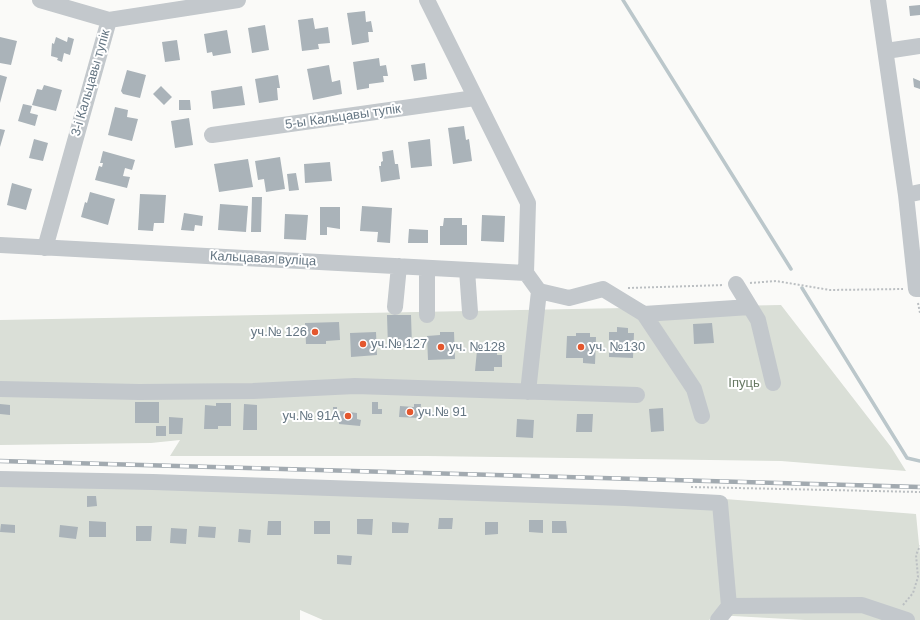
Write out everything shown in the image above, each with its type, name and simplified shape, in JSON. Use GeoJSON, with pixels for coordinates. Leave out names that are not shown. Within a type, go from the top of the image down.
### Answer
{"type":"FeatureCollection","features":[{"type":"Feature","properties":{"kind":"street"},"geometry":{"type":"LineString","coordinates":[[40,0],[109,20]]}},
{"type":"Feature","properties":{"kind":"street","name":"3-і Кальцавы тупік"},"geometry":{"type":"LineString","coordinates":[[45,248],[109,20],[238,0]]}},
{"type":"Feature","properties":{"kind":"street"},"geometry":{"type":"LineString","coordinates":[[427,0],[528,203],[526,273],[539,291],[569,298],[603,289],[644,314],[694,389],[702,416]]}},
{"type":"Feature","properties":{"kind":"street"},"geometry":{"type":"LineString","coordinates":[[878,0],[886,51],[913,193],[918,289]]}},
{"type":"Feature","properties":{"kind":"street"},"geometry":{"type":"LineString","coordinates":[[886,51],[920,46]]}},
{"type":"Feature","properties":{"kind":"street","name":"5-ы Кальцавы тупік"},"geometry":{"type":"LineString","coordinates":[[212,136],[475,98]]}},
{"type":"Feature","properties":{"kind":"street","name":"Кальцавая вуліца"},"geometry":{"type":"LineString","coordinates":[[0,245],[526,273]]}},
{"type":"Feature","properties":{"kind":"street"},"geometry":{"type":"LineString","coordinates":[[395,307],[399,266]]}},
{"type":"Feature","properties":{"kind":"street"},"geometry":{"type":"LineString","coordinates":[[427,268],[427,315]]}},
{"type":"Feature","properties":{"kind":"street"},"geometry":{"type":"LineString","coordinates":[[467,270],[470,312]]}},
{"type":"Feature","properties":{"kind":"street"},"geometry":{"type":"LineString","coordinates":[[736,284],[758,320],[773,383]]}},
{"type":"Feature","properties":{"kind":"street"},"geometry":{"type":"LineString","coordinates":[[528,392],[539,291]]}},
{"type":"Feature","properties":{"kind":"street"},"geometry":{"type":"LineString","coordinates":[[644,314],[750,307]]}},
{"type":"Feature","properties":{"kind":"street"},"geometry":{"type":"LineString","coordinates":[[0,389],[139,392],[253,392],[355,386],[637,395]]}},
{"type":"Feature","properties":{"kind":"street"},"geometry":{"type":"LineString","coordinates":[[0,479],[161,482],[720,503],[729,606],[718,620]]}},
{"type":"Feature","properties":{"kind":"street"},"geometry":{"type":"LineString","coordinates":[[729,606],[862,605],[901,617]]}},
{"type":"Feature","properties":{"kind":"path"},"geometry":{"type":"LineString","coordinates":[[627,288],[776,281],[830,290],[918,289]]}},
{"type":"Feature","properties":{"kind":"path"},"geometry":{"type":"LineString","coordinates":[[688,487],[920,492]]}},
{"type":"Feature","properties":{"kind":"path"},"geometry":{"type":"LineString","coordinates":[[901,617],[913,594],[918,577],[916,555],[920,546]]}},
{"type":"Feature","properties":{"kind":"green space","name":"Іпуць"},"geometry":{"type":"Polygon","coordinates":[[[781,305],[891,447],[906,471],[781,461],[427,456],[170,456],[180,440],[151,443],[0,445],[0,320],[781,305]]]}},
{"type":"Feature","properties":{"kind":"green space"},"geometry":{"type":"Polygon","coordinates":[[[0,473],[725,499],[916,514],[920,555],[920,620],[805,620],[715,615],[709,620],[323,620],[300,610],[300,620],[0,620],[0,473]]]}},
{"type":"Feature","properties":{"kind":"building"},"geometry":{"type":"Polygon","coordinates":[[[920,5],[920,15],[910,16],[909,6],[920,5]]]}},
{"type":"Feature","properties":{"kind":"building"},"geometry":{"type":"Polygon","coordinates":[[[365,11],[366,22],[371,21],[373,32],[368,32],[369,42],[352,45],[347,13],[365,11]]]}},
{"type":"Feature","properties":{"kind":"building"},"geometry":{"type":"Polygon","coordinates":[[[313,18],[315,29],[328,27],[330,43],[318,44],[319,49],[302,51],[298,20],[313,18]]]}},
{"type":"Feature","properties":{"kind":"building"},"geometry":{"type":"Polygon","coordinates":[[[265,25],[269,50],[252,53],[248,28],[265,25]]]}},
{"type":"Feature","properties":{"kind":"building"},"geometry":{"type":"Polygon","coordinates":[[[227,30],[231,53],[213,56],[212,52],[207,53],[204,34],[227,30]]]}},
{"type":"Feature","properties":{"kind":"building"},"geometry":{"type":"Polygon","coordinates":[[[0,37],[17,41],[11,65],[0,63],[0,37]]]}},
{"type":"Feature","properties":{"kind":"building"},"geometry":{"type":"Polygon","coordinates":[[[56,37],[67,42],[68,37],[74,39],[70,55],[64,53],[62,62],[57,60],[58,58],[51,56],[52,43],[54,44],[56,37]]]}},
{"type":"Feature","properties":{"kind":"building"},"geometry":{"type":"Polygon","coordinates":[[[177,40],[180,60],[165,62],[162,42],[177,40]]]}},
{"type":"Feature","properties":{"kind":"building"},"geometry":{"type":"Polygon","coordinates":[[[379,58],[380,66],[386,65],[388,76],[383,76],[384,82],[369,84],[369,88],[357,90],[353,62],[379,58]]]}},
{"type":"Feature","properties":{"kind":"building"},"geometry":{"type":"Polygon","coordinates":[[[425,63],[427,79],[414,81],[411,65],[425,63]]]}},
{"type":"Feature","properties":{"kind":"building"},"geometry":{"type":"Polygon","coordinates":[[[329,65],[332,82],[340,80],[342,94],[313,100],[307,69],[329,65]]]}},
{"type":"Feature","properties":{"kind":"building"},"geometry":{"type":"Polygon","coordinates":[[[127,70],[146,75],[140,98],[123,94],[121,91],[127,70]]]}},
{"type":"Feature","properties":{"kind":"building"},"geometry":{"type":"Polygon","coordinates":[[[0,75],[7,77],[0,103],[0,75]]]}},
{"type":"Feature","properties":{"kind":"building"},"geometry":{"type":"Polygon","coordinates":[[[278,75],[280,88],[277,88],[278,100],[259,103],[255,79],[278,75]]]}},
{"type":"Feature","properties":{"kind":"building"},"geometry":{"type":"Polygon","coordinates":[[[913,78],[920,81],[920,89],[914,87],[913,78]]]}},
{"type":"Feature","properties":{"kind":"building"},"geometry":{"type":"Polygon","coordinates":[[[44,85],[62,90],[56,111],[32,105],[37,89],[42,90],[44,85]]]}},
{"type":"Feature","properties":{"kind":"building"},"geometry":{"type":"Polygon","coordinates":[[[161,86],[172,97],[164,105],[153,94],[161,86]]]}},
{"type":"Feature","properties":{"kind":"building"},"geometry":{"type":"Polygon","coordinates":[[[242,86],[245,105],[213,109],[211,91],[242,86]]]}},
{"type":"Feature","properties":{"kind":"building"},"geometry":{"type":"Polygon","coordinates":[[[179,100],[190,100],[191,110],[179,110],[179,100]]]}},
{"type":"Feature","properties":{"kind":"building"},"geometry":{"type":"Polygon","coordinates":[[[23,104],[32,106],[30,113],[38,115],[35,126],[18,121],[23,104]]]}},
{"type":"Feature","properties":{"kind":"building"},"geometry":{"type":"Polygon","coordinates":[[[115,107],[128,110],[127,117],[138,119],[132,141],[108,135],[115,107]]]}},
{"type":"Feature","properties":{"kind":"building"},"geometry":{"type":"Polygon","coordinates":[[[189,118],[193,145],[175,148],[171,121],[189,118]]]}},
{"type":"Feature","properties":{"kind":"building"},"geometry":{"type":"Polygon","coordinates":[[[464,126],[466,140],[469,139],[472,161],[453,164],[448,128],[464,126]]]}},
{"type":"Feature","properties":{"kind":"building"},"geometry":{"type":"Polygon","coordinates":[[[0,129],[5,130],[0,147],[0,129]]]}},
{"type":"Feature","properties":{"kind":"building"},"geometry":{"type":"Polygon","coordinates":[[[34,139],[48,143],[43,161],[29,158],[34,139]]]}},
{"type":"Feature","properties":{"kind":"building"},"geometry":{"type":"Polygon","coordinates":[[[430,139],[432,166],[411,168],[408,142],[430,139]]]}},
{"type":"Feature","properties":{"kind":"building"},"geometry":{"type":"Polygon","coordinates":[[[393,150],[395,164],[398,164],[400,179],[381,182],[379,166],[381,166],[381,162],[383,161],[382,152],[393,150]]]}},
{"type":"Feature","properties":{"kind":"building"},"geometry":{"type":"Polygon","coordinates":[[[103,151],[135,160],[132,170],[125,168],[123,176],[130,177],[127,188],[95,180],[99,166],[102,167],[103,163],[100,163],[103,151]]]}},
{"type":"Feature","properties":{"kind":"building"},"geometry":{"type":"Polygon","coordinates":[[[280,157],[285,189],[266,192],[264,179],[258,180],[255,161],[280,157]]]}},
{"type":"Feature","properties":{"kind":"building"},"geometry":{"type":"Polygon","coordinates":[[[248,159],[253,187],[219,192],[214,164],[248,159]]]}},
{"type":"Feature","properties":{"kind":"building"},"geometry":{"type":"Polygon","coordinates":[[[330,162],[332,181],[305,183],[304,164],[330,162]]]}},
{"type":"Feature","properties":{"kind":"building"},"geometry":{"type":"Polygon","coordinates":[[[296,173],[299,190],[289,191],[287,174],[296,173]]]}},
{"type":"Feature","properties":{"kind":"building"},"geometry":{"type":"Polygon","coordinates":[[[12,183],[32,189],[26,210],[7,205],[12,183]]]}},
{"type":"Feature","properties":{"kind":"building"},"geometry":{"type":"Polygon","coordinates":[[[90,192],[115,199],[108,225],[81,217],[85,202],[87,203],[90,192]]]}},
{"type":"Feature","properties":{"kind":"building"},"geometry":{"type":"Polygon","coordinates":[[[140,194],[166,195],[164,223],[154,223],[153,231],[138,230],[140,194]]]}},
{"type":"Feature","properties":{"kind":"building"},"geometry":{"type":"Polygon","coordinates":[[[252,197],[262,197],[261,232],[251,232],[252,197]]]}},
{"type":"Feature","properties":{"kind":"building"},"geometry":{"type":"Polygon","coordinates":[[[220,204],[248,206],[246,232],[218,230],[220,204]]]}},
{"type":"Feature","properties":{"kind":"building"},"geometry":{"type":"Polygon","coordinates":[[[362,206],[392,208],[390,243],[377,242],[378,232],[360,231],[362,206]]]}},
{"type":"Feature","properties":{"kind":"building"},"geometry":{"type":"Polygon","coordinates":[[[320,207],[340,207],[340,229],[327,227],[327,235],[320,235],[320,207]]]}},
{"type":"Feature","properties":{"kind":"building"},"geometry":{"type":"Polygon","coordinates":[[[184,213],[203,216],[202,226],[195,225],[194,231],[181,230],[184,213]]]}},
{"type":"Feature","properties":{"kind":"building"},"geometry":{"type":"Polygon","coordinates":[[[285,214],[308,215],[306,240],[284,239],[285,214]]]}},
{"type":"Feature","properties":{"kind":"building"},"geometry":{"type":"Polygon","coordinates":[[[482,215],[505,216],[504,242],[481,241],[482,215]]]}},
{"type":"Feature","properties":{"kind":"building"},"geometry":{"type":"Polygon","coordinates":[[[444,218],[462,218],[462,225],[467,225],[467,245],[440,245],[440,226],[443,226],[444,218]]]}},
{"type":"Feature","properties":{"kind":"building"},"geometry":{"type":"Polygon","coordinates":[[[409,229],[428,230],[428,243],[408,243],[409,229]]]}},
{"type":"Feature","properties":{"kind":"building"},"geometry":{"type":"Polygon","coordinates":[[[387,315],[411,315],[412,347],[388,347],[387,315]]]}},
{"type":"Feature","properties":{"kind":"building","name":"уч.№ 126"},"geometry":{"type":"Polygon","coordinates":[[[339,322],[340,340],[326,341],[326,344],[306,344],[305,323],[339,322]]]}},
{"type":"Feature","properties":{"kind":"building"},"geometry":{"type":"Polygon","coordinates":[[[712,323],[714,343],[694,344],[693,324],[712,323]]]}},
{"type":"Feature","properties":{"kind":"building"},"geometry":{"type":"Polygon","coordinates":[[[617,327],[628,328],[628,333],[634,333],[633,358],[609,357],[609,332],[617,332],[617,327]]]}},
{"type":"Feature","properties":{"kind":"building","name":"уч.№ 127"},"geometry":{"type":"Polygon","coordinates":[[[376,332],[377,355],[351,357],[350,333],[376,332]]]}},
{"type":"Feature","properties":{"kind":"building","name":"уч. №128"},"geometry":{"type":"Polygon","coordinates":[[[440,332],[454,332],[455,359],[428,360],[427,336],[440,335],[440,332]]]}},
{"type":"Feature","properties":{"kind":"building","name":"уч. №130"},"geometry":{"type":"Polygon","coordinates":[[[576,333],[590,333],[590,337],[596,337],[595,364],[583,363],[583,358],[566,358],[567,336],[576,336],[576,333]]]}},
{"type":"Feature","properties":{"kind":"building"},"geometry":{"type":"Polygon","coordinates":[[[484,347],[497,347],[497,355],[502,355],[502,367],[494,367],[494,371],[475,371],[477,350],[484,350],[484,347]]]}},
{"type":"Feature","properties":{"kind":"building"},"geometry":{"type":"Polygon","coordinates":[[[135,402],[159,402],[159,423],[135,423],[135,402]]]}},
{"type":"Feature","properties":{"kind":"building","name":"уч.№ 91А"},"geometry":{"type":"Polygon","coordinates":[[[372,402],[378,402],[378,409],[382,409],[382,414],[372,414],[372,402]]]}},
{"type":"Feature","properties":{"kind":"building"},"geometry":{"type":"Polygon","coordinates":[[[216,403],[231,403],[231,426],[218,426],[218,429],[204,429],[205,405],[216,406],[216,403]]]}},
{"type":"Feature","properties":{"kind":"building"},"geometry":{"type":"Polygon","coordinates":[[[0,404],[10,405],[10,415],[0,414],[0,404]]]}},
{"type":"Feature","properties":{"kind":"building"},"geometry":{"type":"Polygon","coordinates":[[[244,404],[257,405],[257,430],[243,430],[244,404]]]}},
{"type":"Feature","properties":{"kind":"building","name":"уч.№ 91"},"geometry":{"type":"Polygon","coordinates":[[[414,404],[421,404],[420,418],[399,417],[400,406],[414,407],[414,404]]]}},
{"type":"Feature","properties":{"kind":"building"},"geometry":{"type":"Polygon","coordinates":[[[333,407],[337,407],[337,415],[333,415],[333,407]]]}},
{"type":"Feature","properties":{"kind":"building"},"geometry":{"type":"Polygon","coordinates":[[[663,408],[664,431],[651,432],[649,409],[663,408]]]}},
{"type":"Feature","properties":{"kind":"building","name":"уч.№ 91А"},"geometry":{"type":"Polygon","coordinates":[[[340,411],[357,413],[357,419],[361,420],[360,426],[339,424],[340,411]]]}},
{"type":"Feature","properties":{"kind":"building"},"geometry":{"type":"Polygon","coordinates":[[[577,414],[593,414],[592,432],[576,432],[577,414]]]}},
{"type":"Feature","properties":{"kind":"building"},"geometry":{"type":"Polygon","coordinates":[[[169,417],[183,418],[182,434],[169,434],[169,417]]]}},
{"type":"Feature","properties":{"kind":"building"},"geometry":{"type":"Polygon","coordinates":[[[517,419],[534,420],[533,438],[516,437],[517,419]]]}},
{"type":"Feature","properties":{"kind":"building"},"geometry":{"type":"Polygon","coordinates":[[[156,426],[166,426],[166,436],[156,436],[156,426]]]}},
{"type":"Feature","properties":{"kind":"building"},"geometry":{"type":"Polygon","coordinates":[[[87,496],[96,496],[97,506],[87,507],[87,496]]]}},
{"type":"Feature","properties":{"kind":"building"},"geometry":{"type":"Polygon","coordinates":[[[439,518],[453,518],[452,529],[438,529],[439,518]]]}},
{"type":"Feature","properties":{"kind":"building"},"geometry":{"type":"Polygon","coordinates":[[[357,519],[373,519],[372,535],[357,534],[357,519]]]}},
{"type":"Feature","properties":{"kind":"building"},"geometry":{"type":"Polygon","coordinates":[[[529,520],[543,520],[543,533],[529,532],[529,520]]]}},
{"type":"Feature","properties":{"kind":"building"},"geometry":{"type":"Polygon","coordinates":[[[89,521],[106,522],[106,537],[89,537],[89,521]]]}},
{"type":"Feature","properties":{"kind":"building"},"geometry":{"type":"Polygon","coordinates":[[[268,521],[281,521],[281,535],[267,535],[268,521]]]}},
{"type":"Feature","properties":{"kind":"building"},"geometry":{"type":"Polygon","coordinates":[[[314,521],[330,521],[330,534],[314,534],[314,521]]]}},
{"type":"Feature","properties":{"kind":"building"},"geometry":{"type":"Polygon","coordinates":[[[552,521],[566,521],[567,533],[552,533],[552,521]]]}},
{"type":"Feature","properties":{"kind":"building"},"geometry":{"type":"Polygon","coordinates":[[[392,522],[409,523],[408,533],[392,533],[392,522]]]}},
{"type":"Feature","properties":{"kind":"building"},"geometry":{"type":"Polygon","coordinates":[[[485,522],[498,522],[498,534],[485,535],[485,522]]]}},
{"type":"Feature","properties":{"kind":"building"},"geometry":{"type":"Polygon","coordinates":[[[1,524],[15,525],[15,533],[0,532],[1,524]]]}},
{"type":"Feature","properties":{"kind":"building"},"geometry":{"type":"Polygon","coordinates":[[[60,525],[78,527],[76,539],[59,537],[60,525]]]}},
{"type":"Feature","properties":{"kind":"building"},"geometry":{"type":"Polygon","coordinates":[[[136,526],[152,526],[151,541],[136,541],[136,526]]]}},
{"type":"Feature","properties":{"kind":"building"},"geometry":{"type":"Polygon","coordinates":[[[199,526],[216,527],[215,538],[198,537],[199,526]]]}},
{"type":"Feature","properties":{"kind":"building"},"geometry":{"type":"Polygon","coordinates":[[[171,528],[187,529],[186,544],[170,543],[171,528]]]}},
{"type":"Feature","properties":{"kind":"building"},"geometry":{"type":"Polygon","coordinates":[[[239,529],[251,530],[250,543],[238,542],[239,529]]]}},
{"type":"Feature","properties":{"kind":"building"},"geometry":{"type":"Polygon","coordinates":[[[337,555],[352,556],[351,565],[337,564],[337,555]]]}},
{"type":"Feature","properties":{"kind":"waterway"},"geometry":{"type":"LineString","coordinates":[[623,0],[791,269]]}},
{"type":"Feature","properties":{"kind":"waterway"},"geometry":{"type":"LineString","coordinates":[[802,288],[907,458],[920,461]]}},
{"type":"Feature","properties":{"kind":"railway"},"geometry":{"type":"LineString","coordinates":[[0,461],[920,487]]}},
{"type":"Feature","properties":{"kind":"place","name":"уч.№ 126"},"geometry":{"type":"Point","coordinates":[315,332]}},
{"type":"Feature","properties":{"kind":"place","name":"уч.№ 127"},"geometry":{"type":"Point","coordinates":[363,344]}},
{"type":"Feature","properties":{"kind":"place","name":"уч. №128"},"geometry":{"type":"Point","coordinates":[441,347]}},
{"type":"Feature","properties":{"kind":"place","name":"уч. №130"},"geometry":{"type":"Point","coordinates":[581,347]}},
{"type":"Feature","properties":{"kind":"place","name":"уч.№ 91"},"geometry":{"type":"Point","coordinates":[410,412]}},
{"type":"Feature","properties":{"kind":"place","name":"уч.№ 91А"},"geometry":{"type":"Point","coordinates":[348,416]}}]}
